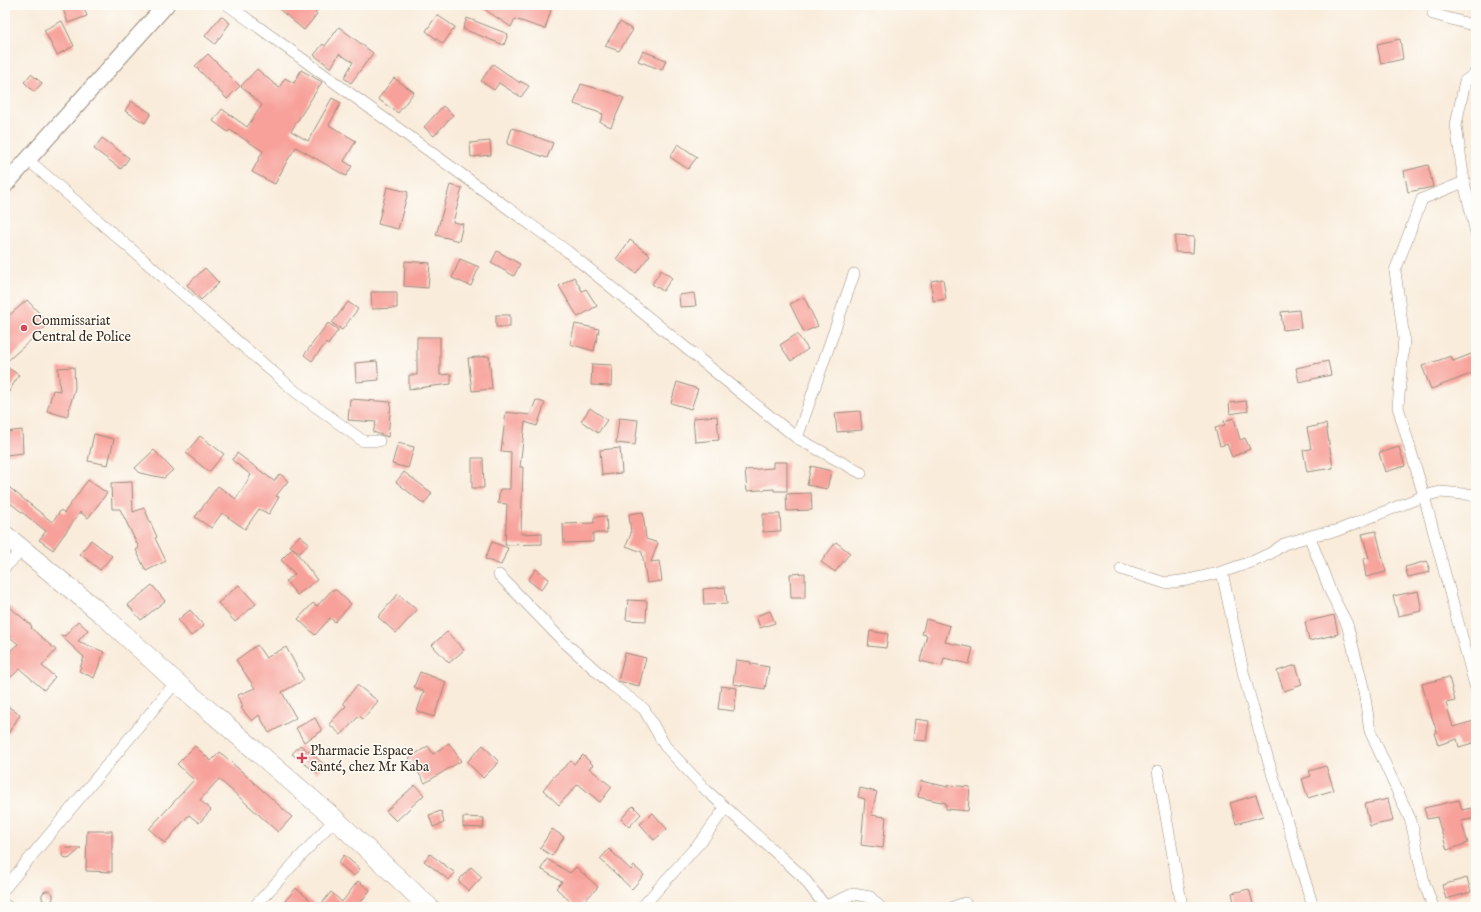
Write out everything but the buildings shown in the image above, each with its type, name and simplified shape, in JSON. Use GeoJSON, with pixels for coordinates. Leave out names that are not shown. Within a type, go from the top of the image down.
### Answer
{"type":"FeatureCollection","features":[{"type":"Feature","properties":{"kind":"highway"},"geometry":{"type":"LineString","coordinates":[[5,535],[103,615],[176,682],[335,819],[429,907]]}},
{"type":"Feature","properties":{"kind":"main road"},"geometry":{"type":"LineString","coordinates":[[5,185],[166,5]]}},
{"type":"Feature","properties":{"kind":"street"},"geometry":{"type":"LineString","coordinates":[[228,5],[567,251],[798,438],[861,473]]}},
{"type":"Feature","properties":{"kind":"street"},"geometry":{"type":"LineString","coordinates":[[1433,14],[1476,26]]}},
{"type":"Feature","properties":{"kind":"street"},"geometry":{"type":"LineString","coordinates":[[1476,73],[1464,81],[1456,125],[1464,182],[1476,233]]}},
{"type":"Feature","properties":{"kind":"street"},"geometry":{"type":"LineString","coordinates":[[27,159],[296,392],[363,441],[379,441]]}},
{"type":"Feature","properties":{"kind":"street"},"geometry":{"type":"LineString","coordinates":[[1464,182],[1422,199],[1395,271],[1404,339],[1398,407],[1424,496],[1476,689]]}},
{"type":"Feature","properties":{"kind":"street"},"geometry":{"type":"LineString","coordinates":[[798,438],[854,274]]}},
{"type":"Feature","properties":{"kind":"street"},"geometry":{"type":"LineString","coordinates":[[1121,569],[1165,583],[1188,580],[1222,572],[1254,561],[1271,553],[1284,544],[1336,530],[1424,496],[1440,492],[1476,495]]}},
{"type":"Feature","properties":{"kind":"street"},"geometry":{"type":"LineString","coordinates":[[1310,538],[1331,593],[1347,624],[1364,691],[1370,731],[1411,821],[1424,882],[1433,907]]}},
{"type":"Feature","properties":{"kind":"street"},"geometry":{"type":"LineString","coordinates":[[5,567],[23,550]]}},
{"type":"Feature","properties":{"kind":"street"},"geometry":{"type":"LineString","coordinates":[[1222,572],[1246,683],[1313,907]]}},
{"type":"Feature","properties":{"kind":"street"},"geometry":{"type":"LineString","coordinates":[[499,575],[560,638],[612,685],[644,709],[665,746],[706,791],[802,876],[824,906],[853,894],[870,897],[880,907]]}},
{"type":"Feature","properties":{"kind":"street"},"geometry":{"type":"LineString","coordinates":[[5,888],[176,682]]}},
{"type":"Feature","properties":{"kind":"street"},"geometry":{"type":"LineString","coordinates":[[1158,772],[1182,907]]}},
{"type":"Feature","properties":{"kind":"street"},"geometry":{"type":"LineString","coordinates":[[642,907],[703,839],[725,808]]}},
{"type":"Feature","properties":{"kind":"street"},"geometry":{"type":"LineString","coordinates":[[254,907],[335,819]]}},
{"type":"Feature","properties":{"kind":"street"},"geometry":{"type":"LineString","coordinates":[[954,907],[965,903]]}},
{"type":"Feature","properties":{"kind":"place","name":"Commissariat Central de Police"},"geometry":{"type":"Point","coordinates":[24,328]}},
{"type":"Feature","properties":{"kind":"place","name":"Pharmacie Espace Santé, chez Mr Kaba"},"geometry":{"type":"Point","coordinates":[302,758]}}]}
